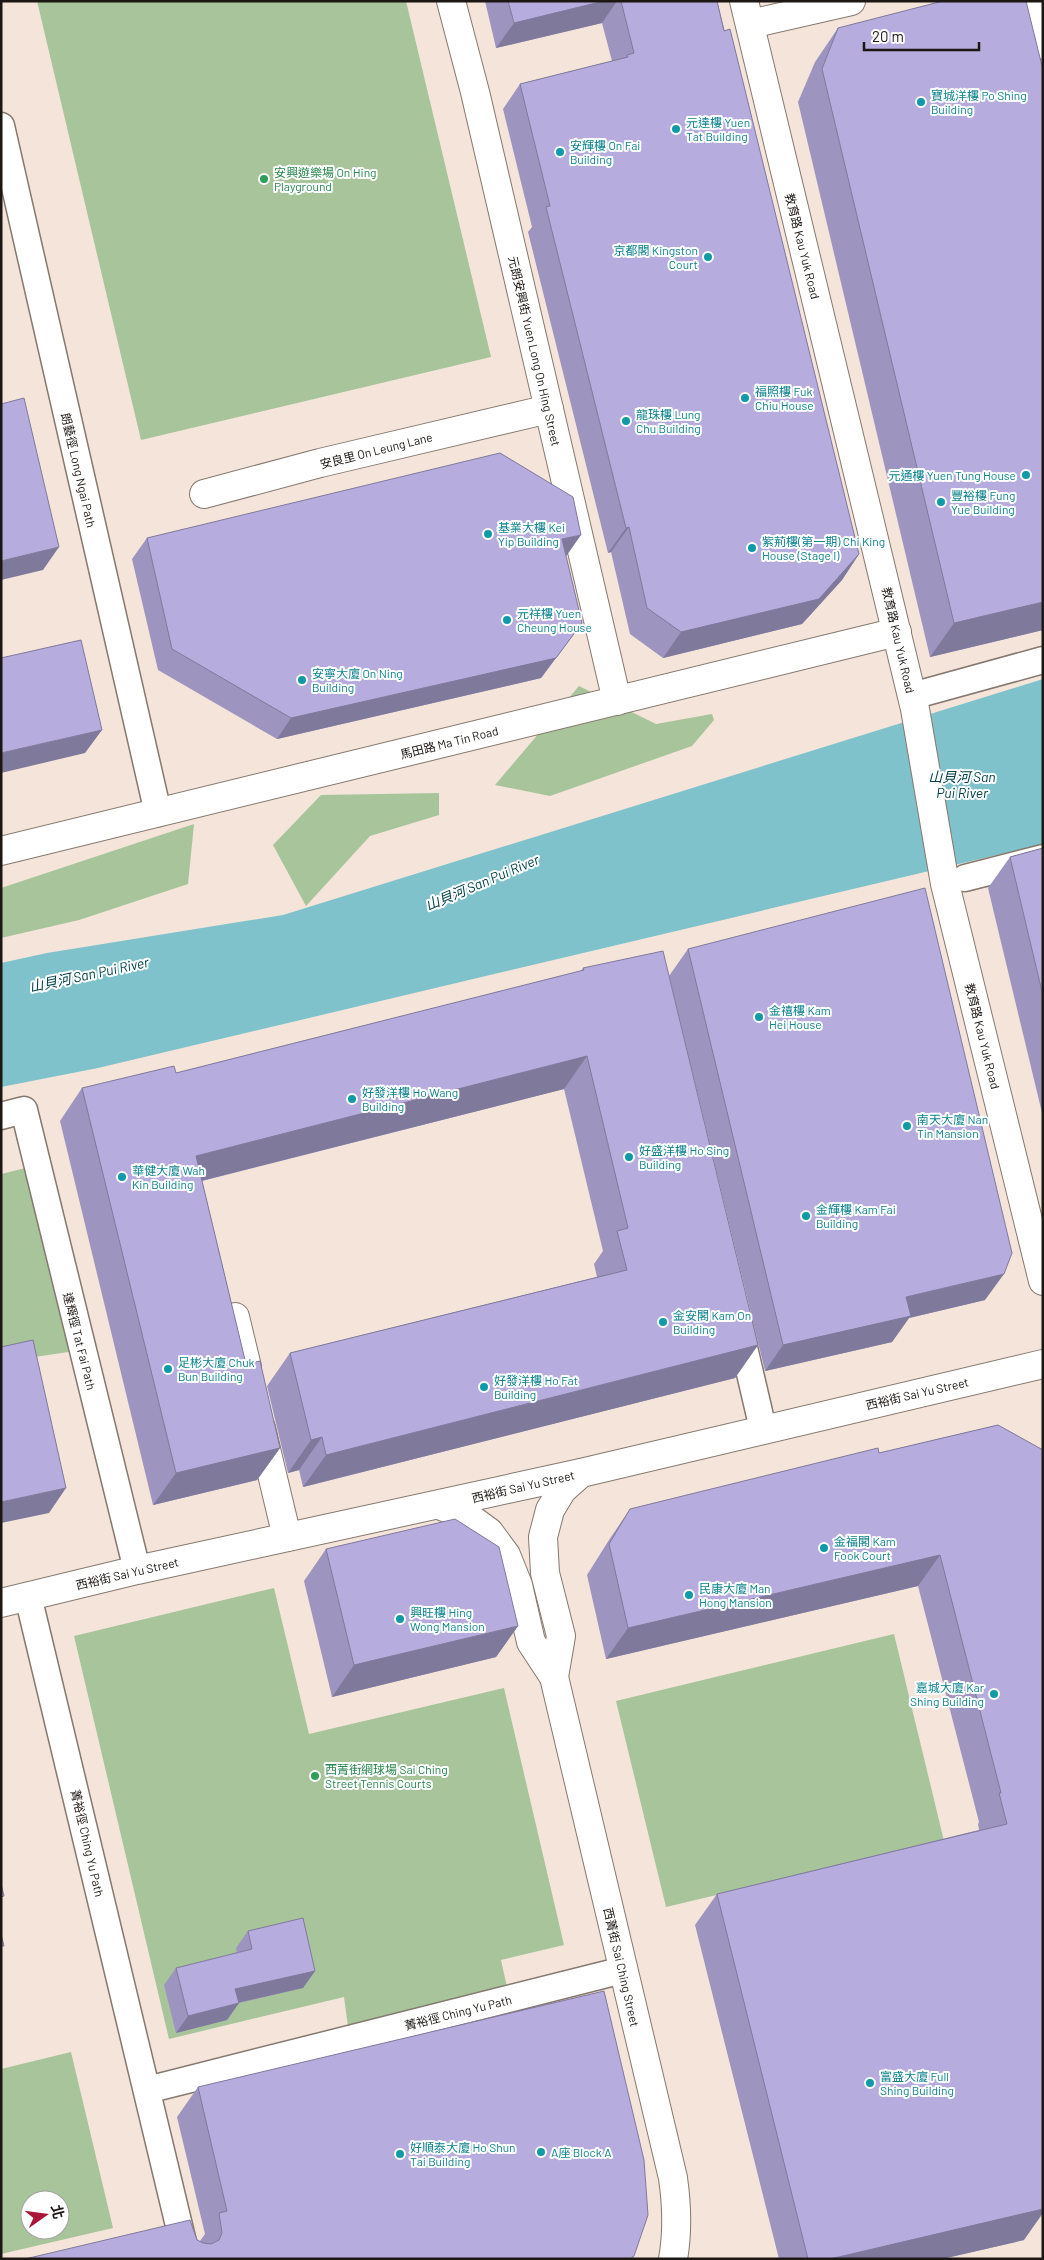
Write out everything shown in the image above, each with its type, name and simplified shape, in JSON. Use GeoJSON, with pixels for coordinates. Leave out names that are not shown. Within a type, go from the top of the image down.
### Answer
{"type":"FeatureCollection","features":[{"type":"Feature","properties":{"kind":"street","name":"元朗安興街 Yuen Long On Hing Street"},"geometry":{"type":"LineString","coordinates":[[451,1],[475,92],[617,701]]}},
{"type":"Feature","properties":{"kind":"street"},"geometry":{"type":"LineString","coordinates":[[747,13],[851,1]]}},
{"type":"Feature","properties":{"kind":"street"},"geometry":{"type":"LineString","coordinates":[[1032,1],[1043,45]]}},
{"type":"Feature","properties":{"kind":"street","name":"教育路 Kau Yuk Road"},"geometry":{"type":"LineString","coordinates":[[747,13],[914,703],[945,884],[1035,1212],[1043,1281]]}},
{"type":"Feature","properties":{"kind":"street","name":"朗藝徑 Long Ngai Path"},"geometry":{"type":"LineString","coordinates":[[1,126],[158,813]]}},
{"type":"Feature","properties":{"kind":"street","name":"安良里 On Leung Lane"},"geometry":{"type":"LineString","coordinates":[[204,494],[329,461],[549,409]]}},
{"type":"Feature","properties":{"kind":"street","name":"馬田路 Ma Tin Road"},"geometry":{"type":"LineString","coordinates":[[1,851],[897,632]]}},
{"type":"Feature","properties":{"kind":"street"},"geometry":{"type":"LineString","coordinates":[[914,703],[1043,660]]}},
{"type":"Feature","properties":{"kind":"street"},"geometry":{"type":"LineString","coordinates":[[965,878],[1043,858]]}},
{"type":"Feature","properties":{"kind":"street","name":"達輝徑 Tat Fai Path"},"geometry":{"type":"LineString","coordinates":[[12,1113],[137,1570]]}},
{"type":"Feature","properties":{"kind":"street"},"geometry":{"type":"LineString","coordinates":[[734,1306],[763,1429]]}},
{"type":"Feature","properties":{"kind":"street"},"geometry":{"type":"LineString","coordinates":[[235,1317],[287,1537]]}},
{"type":"Feature","properties":{"kind":"street","name":"西裕街 Sai Yu Street"},"geometry":{"type":"LineString","coordinates":[[1,1603],[137,1570],[581,1473],[1043,1364]]}},
{"type":"Feature","properties":{"kind":"street","name":"西菁街 Sai Ching Street"},"geometry":{"type":"LineString","coordinates":[[554,1677],[561,1636],[545,1573],[543,1537],[550,1510],[562,1490],[581,1473]]}},
{"type":"Feature","properties":{"kind":"street","name":"西菁街 Sai Ching Street"},"geometry":{"type":"LineString","coordinates":[[439,1505],[467,1516],[489,1532],[506,1555],[518,1585],[531,1642],[554,1677],[673,2178],[678,2210],[673,2259]]}},
{"type":"Feature","properties":{"kind":"street","name":"菁裕徑 Ching Yu Path"},"geometry":{"type":"LineString","coordinates":[[28,1596],[187,2259]]}},
{"type":"Feature","properties":{"kind":"street","name":"菁裕徑 Ching Yu Path"},"geometry":{"type":"LineString","coordinates":[[147,2090],[623,1970]]}},
{"type":"Feature","properties":{"kind":"green space","name":"安興遊樂場 On Hing Playground"},"geometry":{"type":"Polygon","coordinates":[[[37,1],[406,1],[491,357],[141,440],[37,1]]]}},
{"type":"Feature","properties":{"kind":"green space"},"geometry":{"type":"Polygon","coordinates":[[[579,686],[656,724],[712,714],[714,720],[692,746],[550,796],[495,785],[579,686]]]}},
{"type":"Feature","properties":{"kind":"green space"},"geometry":{"type":"Polygon","coordinates":[[[439,793],[439,815],[370,836],[306,906],[273,845],[321,795],[439,793]]]}},
{"type":"Feature","properties":{"kind":"green space"},"geometry":{"type":"Polygon","coordinates":[[[194,824],[188,884],[79,920],[1,938],[1,888],[194,824]]]}},
{"type":"Feature","properties":{"kind":"green space"},"geometry":{"type":"Polygon","coordinates":[[[50,1162],[95,1348],[1,1362],[1,1174],[50,1162]]]}},
{"type":"Feature","properties":{"kind":"green space","name":"西菁街網球場 Sai Ching Street Tennis Courts"},"geometry":{"type":"Polygon","coordinates":[[[274,1588],[309,1734],[504,1688],[564,1945],[501,1960],[507,1987],[413,2054],[354,2071],[344,1997],[169,2039],[74,1636],[274,1588]]]}},
{"type":"Feature","properties":{"kind":"green space"},"geometry":{"type":"Polygon","coordinates":[[[894,1634],[944,1841],[666,1907],[616,1701],[894,1634]]]}},
{"type":"Feature","properties":{"kind":"green space"},"geometry":{"type":"Polygon","coordinates":[[[71,2052],[113,2228],[70,2238],[70,2190],[20,2190],[20,2240],[61,2240],[1,2254],[1,2069],[71,2052]]]}},
{"type":"Feature","properties":{"kind":"water","name":"山貝河 San Pui River"},"geometry":{"type":"Polygon","coordinates":[[[1043,679],[1043,844],[98,1068],[1,1087],[1,963],[47,953],[283,915],[1043,679]]]}},
{"type":"Feature","properties":{"kind":"building"},"geometry":{"type":"Polygon","coordinates":[[[508,1],[604,1],[514,23],[508,1]]]}},
{"type":"Feature","properties":{"kind":"building"},"geometry":{"type":"Polygon","coordinates":[[[621,1],[717,1],[724,31],[730,29],[859,554],[819,599],[681,632],[647,608],[629,527],[626,528],[546,207],[550,206],[520,84],[628,57],[627,55],[634,53],[621,1]]]}},
{"type":"Feature","properties":{"kind":"building"},"geometry":{"type":"Polygon","coordinates":[[[943,1],[1026,1],[1043,70],[1043,602],[954,623],[822,69],[838,28],[943,1]]]}},
{"type":"Feature","properties":{"kind":"building"},"geometry":{"type":"Polygon","coordinates":[[[24,398],[59,547],[1,561],[1,404],[24,398]]]}},
{"type":"Feature","properties":{"kind":"building"},"geometry":{"type":"Polygon","coordinates":[[[500,453],[573,497],[581,535],[562,539],[582,623],[556,658],[291,718],[172,649],[147,538],[500,453]]]}},
{"type":"Feature","properties":{"kind":"building"},"geometry":{"type":"Polygon","coordinates":[[[81,640],[102,730],[1,753],[1,658],[81,640]]]}},
{"type":"Feature","properties":{"kind":"building"},"geometry":{"type":"Polygon","coordinates":[[[1043,848],[1043,996],[1010,857],[1043,848]]]}},
{"type":"Feature","properties":{"kind":"building"},"geometry":{"type":"Polygon","coordinates":[[[925,888],[1012,1253],[1004,1274],[906,1297],[911,1316],[783,1345],[688,949],[925,888]]]}},
{"type":"Feature","properties":{"kind":"building"},"geometry":{"type":"Polygon","coordinates":[[[663,951],[758,1345],[326,1455],[322,1437],[311,1440],[290,1353],[627,1270],[617,1231],[628,1228],[587,1056],[196,1156],[246,1364],[260,1361],[280,1448],[176,1473],[82,1088],[174,1066],[176,1073],[584,970],[583,968],[663,951]]]}},
{"type":"Feature","properties":{"kind":"building"},"geometry":{"type":"Polygon","coordinates":[[[33,1340],[66,1488],[1,1502],[1,1347],[33,1340]]]}},
{"type":"Feature","properties":{"kind":"building"},"geometry":{"type":"Polygon","coordinates":[[[998,1425],[1043,1450],[1043,2209],[830,2259],[808,2259],[717,1894],[1007,1824],[999,1793],[1001,1793],[940,1555],[628,1628],[609,1544],[630,1509],[878,1448],[879,1453],[998,1425]]]}},
{"type":"Feature","properties":{"kind":"building","name":"興旺樓 Hing Wong Mansion"},"geometry":{"type":"Polygon","coordinates":[[[455,1519],[499,1547],[518,1626],[354,1665],[326,1549],[455,1519]]]}},
{"type":"Feature","properties":{"kind":"building"},"geometry":{"type":"Polygon","coordinates":[[[1,1884],[4,1896],[1,1897],[1,1884]]]}},
{"type":"Feature","properties":{"kind":"building"},"geometry":{"type":"Polygon","coordinates":[[[303,1918],[315,1971],[235,1989],[239,2003],[188,2016],[176,1968],[252,1949],[248,1931],[303,1918]]]}},
{"type":"Feature","properties":{"kind":"building"},"geometry":{"type":"Polygon","coordinates":[[[1,1934],[4,1946],[1,1946],[1,1934]]]}},
{"type":"Feature","properties":{"kind":"building","name":"好順泰大廈 Ho Shun Tai Building"},"geometry":{"type":"Polygon","coordinates":[[[604,1991],[644,2160],[648,2215],[634,2256],[630,2259],[25,2259],[190,2220],[197,2240],[211,2244],[219,2240],[222,2233],[219,2213],[227,2211],[198,2087],[604,1991]]]}},
{"type":"Feature","properties":{"kind":"place","name":"寶城洋樓 Po Shing Building"},"geometry":{"type":"Point","coordinates":[921,102]}},
{"type":"Feature","properties":{"kind":"place","name":"元達樓 Yuen Tat Building"},"geometry":{"type":"Point","coordinates":[676,129]}},
{"type":"Feature","properties":{"kind":"place","name":"安輝樓 On Fai Building"},"geometry":{"type":"Point","coordinates":[560,152]}},
{"type":"Feature","properties":{"kind":"place","name":"安興遊樂場 On Hing Playground"},"geometry":{"type":"Point","coordinates":[264,179]}},
{"type":"Feature","properties":{"kind":"place","name":"京都閣 Kingston Court"},"geometry":{"type":"Point","coordinates":[708,257]}},
{"type":"Feature","properties":{"kind":"place","name":"福照樓 Fuk Chiu House"},"geometry":{"type":"Point","coordinates":[745,398]}},
{"type":"Feature","properties":{"kind":"place","name":"龍珠樓 Lung Chu Building"},"geometry":{"type":"Point","coordinates":[626,421]}},
{"type":"Feature","properties":{"kind":"place","name":"元通樓 Yuen Tung House"},"geometry":{"type":"Point","coordinates":[1026,475]}},
{"type":"Feature","properties":{"kind":"place","name":"豐裕樓 Fung Yue Building"},"geometry":{"type":"Point","coordinates":[941,502]}},
{"type":"Feature","properties":{"kind":"place","name":"基業大樓 Kei Yip Building"},"geometry":{"type":"Point","coordinates":[488,534]}},
{"type":"Feature","properties":{"kind":"place","name":"紫荊樓(第一期) Chi King House (Stage I)"},"geometry":{"type":"Point","coordinates":[752,548]}},
{"type":"Feature","properties":{"kind":"place","name":"元祥樓 Yuen Cheung House"},"geometry":{"type":"Point","coordinates":[507,620]}},
{"type":"Feature","properties":{"kind":"place","name":"安寧大廈 On Ning Building"},"geometry":{"type":"Point","coordinates":[302,680]}},
{"type":"Feature","properties":{"kind":"place","name":"金禧樓 Kam Hei House"},"geometry":{"type":"Point","coordinates":[759,1017]}},
{"type":"Feature","properties":{"kind":"place","name":"好發洋樓 Ho Wang Building"},"geometry":{"type":"Point","coordinates":[352,1099]}},
{"type":"Feature","properties":{"kind":"place","name":"南天大廈 Nan Tin Mansion"},"geometry":{"type":"Point","coordinates":[907,1126]}},
{"type":"Feature","properties":{"kind":"place","name":"好盛洋樓 Ho Sing Building"},"geometry":{"type":"Point","coordinates":[629,1157]}},
{"type":"Feature","properties":{"kind":"place","name":"華健大廈 Wah Kin Building"},"geometry":{"type":"Point","coordinates":[122,1177]}},
{"type":"Feature","properties":{"kind":"place","name":"金輝樓 Kam Fai Building"},"geometry":{"type":"Point","coordinates":[806,1216]}},
{"type":"Feature","properties":{"kind":"place","name":"金安閣 Kam On Building"},"geometry":{"type":"Point","coordinates":[663,1322]}},
{"type":"Feature","properties":{"kind":"place","name":"足彬大廈 Chuk Bun Building"},"geometry":{"type":"Point","coordinates":[168,1369]}},
{"type":"Feature","properties":{"kind":"place","name":"好發洋樓 Ho Fat Building"},"geometry":{"type":"Point","coordinates":[484,1387]}},
{"type":"Feature","properties":{"kind":"place","name":"金福閣 Kam Fook Court"},"geometry":{"type":"Point","coordinates":[824,1548]}},
{"type":"Feature","properties":{"kind":"place","name":"民康大廈 Man Hong Mansion"},"geometry":{"type":"Point","coordinates":[689,1595]}},
{"type":"Feature","properties":{"kind":"place","name":"興旺樓 Hing Wong Mansion"},"geometry":{"type":"Point","coordinates":[400,1619]}},
{"type":"Feature","properties":{"kind":"place","name":"嘉城大廈 Kar Shing Building"},"geometry":{"type":"Point","coordinates":[994,1694]}},
{"type":"Feature","properties":{"kind":"place","name":"西菁街網球場 Sai Ching Street Tennis Courts"},"geometry":{"type":"Point","coordinates":[315,1776]}},
{"type":"Feature","properties":{"kind":"place","name":"富盛大廈 Full Shing Building"},"geometry":{"type":"Point","coordinates":[870,2083]}},
{"type":"Feature","properties":{"kind":"place","name":"A座 Block A"},"geometry":{"type":"Point","coordinates":[541,2152]}},
{"type":"Feature","properties":{"kind":"place","name":"好順泰大廈 Ho Shun Tai Building"},"geometry":{"type":"Point","coordinates":[400,2154]}}]}
